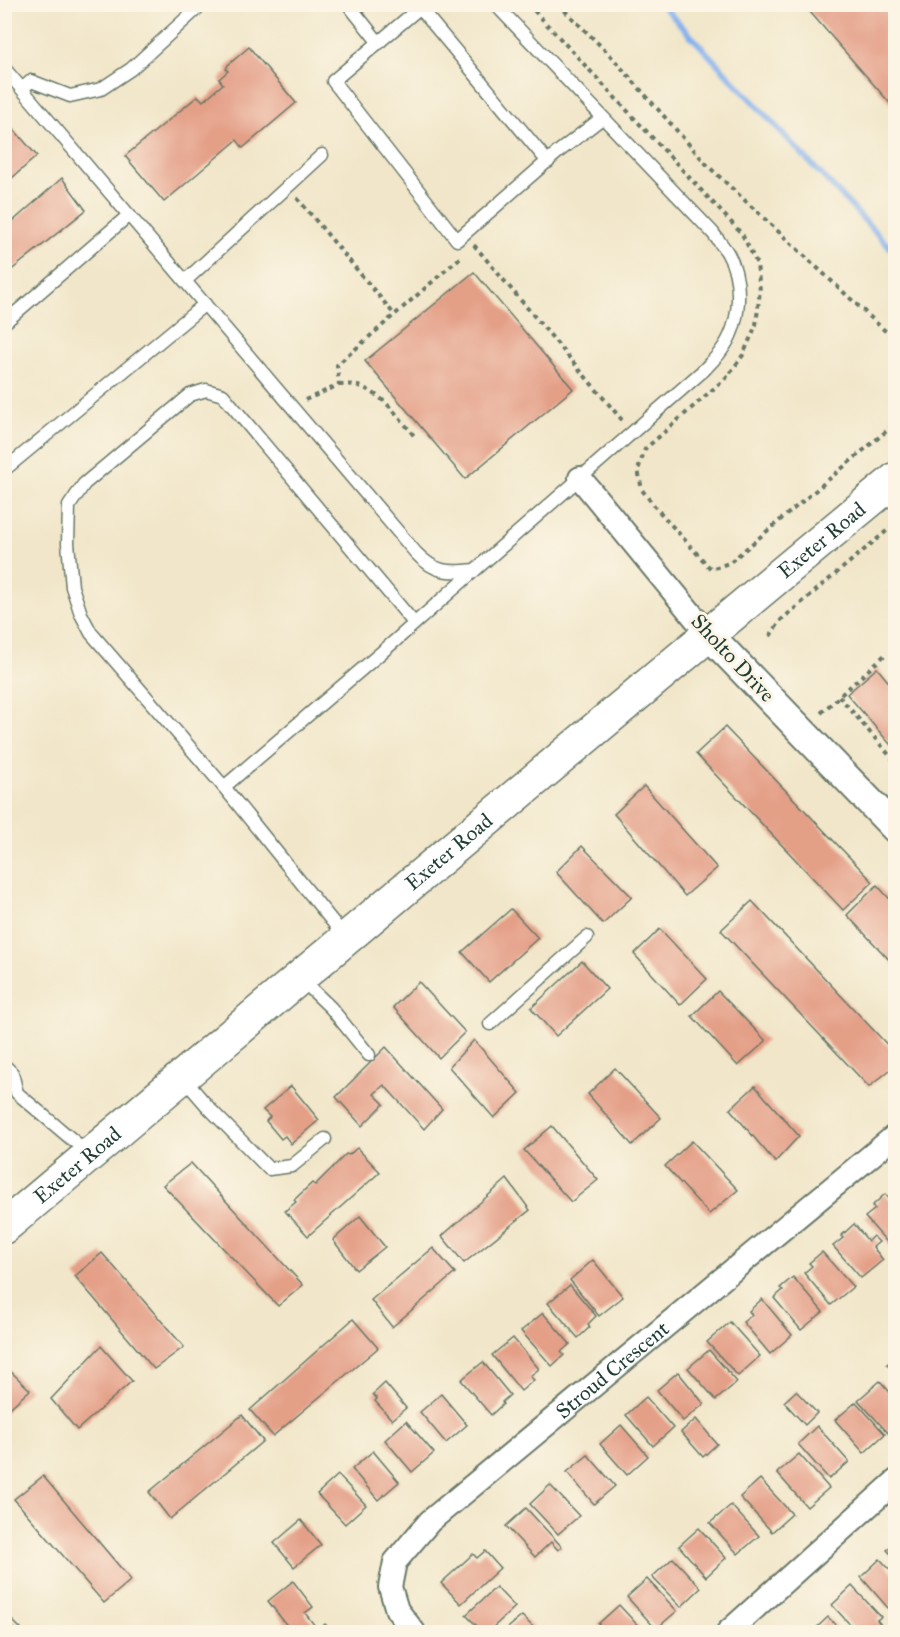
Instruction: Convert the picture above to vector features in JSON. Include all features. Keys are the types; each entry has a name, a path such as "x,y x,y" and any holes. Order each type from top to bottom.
{"main road":[{"name":"Exeter Road","path":"4,1227 708,634 896,479"}],"street":[{"name":"Sholto Drive","path":"580,478 708,634 896,829"},
{"name":"Stroud Crescent","path":"414,1632 397,1610 390,1587 395,1562 430,1521 896,1135"},
{"path":"728,1632 896,1481"}],"lane":[{"path":"22,89 31,81 70,96 100,89 131,69 202,4"},
{"path":"348,4 379,43"},
{"path":"224,787 705,369 722,350 733,328 738,303 736,277 728,253 713,233 495,4"},
{"path":"548,162 422,6 333,81 457,240 602,118"},
{"path":"4,68 425,562 448,572 475,570"},
{"path":"185,281 322,155"},
{"path":"4,323 129,215"},
{"path":"4,470 205,304"},
{"path":"346,938 224,787 91,633 81,614 72,587 68,543 69,506 84,484 190,395 206,390 223,395 414,623"},
{"path":"490,1024 587,937"},
{"path":"300,978 331,1008 369,1055"},
{"path":"4,1065 12,1073 11,1093 90,1155"},
{"path":"182,1077 269,1169 292,1166 325,1139"}],"path":[{"path":"528,4 742,234 757,264 760,290 756,326 743,355 728,376 645,449 638,470 642,490 656,508 711,569 715,568 729,563 896,423"},
{"path":"558,4 609,54 709,167 896,341"},
{"path":"288,187 394,314"},
{"path":"339,385 337,365 474,245 645,449"},
{"path":"292,408 330,388 339,385 354,385 371,392 388,406 415,437"},
{"path":"770,636 782,620 896,523"},
{"path":"821,713 887,653"},
{"path":"839,696 896,763"}],"building":[{"path":"803,4 896,4 896,110"},
{"path":"249,47 296,103 243,148 237,140 164,202 125,156 198,96 203,101 223,84 219,79 228,71 226,69 228,65"},
{"path":"4,118 37,156 4,185"},
{"path":"62,178 86,210 4,276 4,229"},
{"path":"474,272 573,389 465,479 365,361"},
{"path":"877,668 896,691 896,751 847,694"},
{"path":"725,727 873,882 843,910 696,754"},
{"path":"644,786 717,868 685,896 614,814"},
{"path":"582,846 632,897 603,924 556,872"},
{"path":"877,885 896,906 896,967 847,915"},
{"path":"752,901 896,1054 896,1065 869,1087 721,930"},
{"path":"511,909 538,938 489,982 462,952"},
{"path":"660,929 707,979 680,1005 634,954"},
{"path":"582,961 607,989 556,1036 531,1008"},
{"path":"419,982 465,1032 439,1058 393,1007"},
{"path":"718,991 766,1041 738,1066 692,1016"},
{"path":"474,1040 520,1093 494,1118 449,1067"},
{"path":"386,1047 442,1109 424,1129 384,1085 374,1094 384,1104 362,1126 336,1097"},
{"path":"615,1068 661,1118 632,1145 588,1094"},
{"path":"291,1086 319,1120 291,1144 285,1136 281,1139 266,1121 270,1117 263,1110"},
{"path":"755,1086 799,1136 775,1162 730,1109"},
{"path":"552,1126 598,1180 571,1202 524,1150"},
{"path":"692,1141 738,1190 709,1214 665,1166"},
{"path":"357,1148 380,1172 308,1236 285,1211 312,1183 315,1185 346,1154 349,1155"},
{"path":"191,1163 303,1285 278,1306 163,1185"},
{"path":"507,1179 530,1210 464,1263 442,1236"},
{"path":"885,1194 896,1206 896,1246 893,1249 865,1217 875,1209 872,1206"},
{"path":"360,1216 385,1247 356,1270 333,1240"},
{"path":"854,1224 868,1241 873,1236 879,1242 873,1247 883,1260 861,1278 833,1246"},
{"path":"433,1248 455,1273 392,1327 371,1300"},
{"path":"822,1252 853,1287 831,1305 804,1273 812,1266 809,1263"},
{"path":"102,1253 184,1347 154,1369 75,1276"},
{"path":"593,1260 623,1297 599,1316 570,1280"},
{"path":"793,1277 823,1312 801,1330 774,1298 783,1290 780,1288"},
{"path":"570,1285 596,1316 588,1324 590,1327 578,1338 548,1303"},
{"path":"762,1299 792,1335 770,1354 743,1322 752,1315 749,1311"},
{"path":"543,1313 570,1344 561,1352 564,1355 552,1366 521,1331"},
{"path":"353,1319 378,1348 273,1436 250,1410"},
{"path":"730,1322 760,1356 738,1376 707,1342"},
{"path":"513,1338 539,1369 530,1376 534,1380 521,1391 492,1355"},
{"path":"101,1346 132,1381 77,1430 51,1399"},
{"path":"709,1350 737,1382 716,1400 688,1368"},
{"path":"896,1357 896,1374 887,1364"},
{"path":"483,1362 510,1395 491,1415 461,1380"},
{"path":"4,1365 30,1390 4,1413"},
{"path":"678,1372 704,1404 683,1421 657,1390"},
{"path":"880,1381 896,1399 896,1428 889,1434 858,1400"},
{"path":"385,1383 406,1408 392,1420 375,1401 377,1399 373,1394"},
{"path":"796,1391 817,1413 805,1425 784,1402"},
{"path":"441,1394 467,1425 446,1443 420,1412"},
{"path":"646,1397 673,1428 653,1446 626,1415"},
{"path":"856,1402 885,1434 864,1453 835,1420"},
{"path":"242,1415 263,1441 170,1519 149,1492"},
{"path":"696,1419 717,1444 703,1457 681,1432"},
{"path":"406,1421 434,1453 412,1472 385,1440"},
{"path":"621,1425 648,1456 627,1475 600,1444"},
{"path":"817,1426 849,1462 829,1479 798,1444"},
{"path":"373,1451 399,1482 378,1500 352,1469"},
{"path":"799,1454 829,1488 807,1507 777,1473"},
{"path":"588,1455 615,1486 594,1504 567,1472"},
{"path":"338,1475 366,1505 345,1524 317,1494"},
{"path":"43,1476 131,1580 104,1603 14,1499"},
{"path":"760,1479 792,1514 772,1532 740,1497"},
{"path":"550,1485 579,1516 558,1534 530,1504"},
{"path":"731,1505 759,1536 738,1554 710,1523"},
{"path":"526,1508 562,1547 558,1550 551,1542 535,1557 506,1526"},
{"path":"301,1520 321,1545 294,1567 274,1543"},
{"path":"699,1528 726,1558 706,1577 679,1546"},
{"path":"896,1542 896,1559 887,1550"},
{"path":"485,1551 500,1568 461,1604 441,1583 473,1554 477,1558"},
{"path":"673,1558 701,1588 681,1607 652,1577"},
{"path":"880,1559 896,1576 896,1601 888,1608 861,1577"},
{"path":"647,1579 677,1611 656,1629 627,1597"},
{"path":"293,1581 313,1607 305,1613 315,1626 306,1632 292,1632 268,1601"},
{"path":"852,1586 881,1617 877,1620 882,1626 875,1632 857,1632 832,1605"},
{"path":"496,1587 515,1607 488,1632 483,1632 466,1615"},
{"path":"619,1605 644,1632 606,1632 598,1624"},
{"path":"4,1612 24,1632 4,1632"},
{"path":"522,1616 538,1632 503,1632"},
{"path":"828,1617 842,1632 812,1632"},
{"path":"325,1624 333,1632 316,1632"}],"waterway":[{"path":"661,4 896,254"}]}
